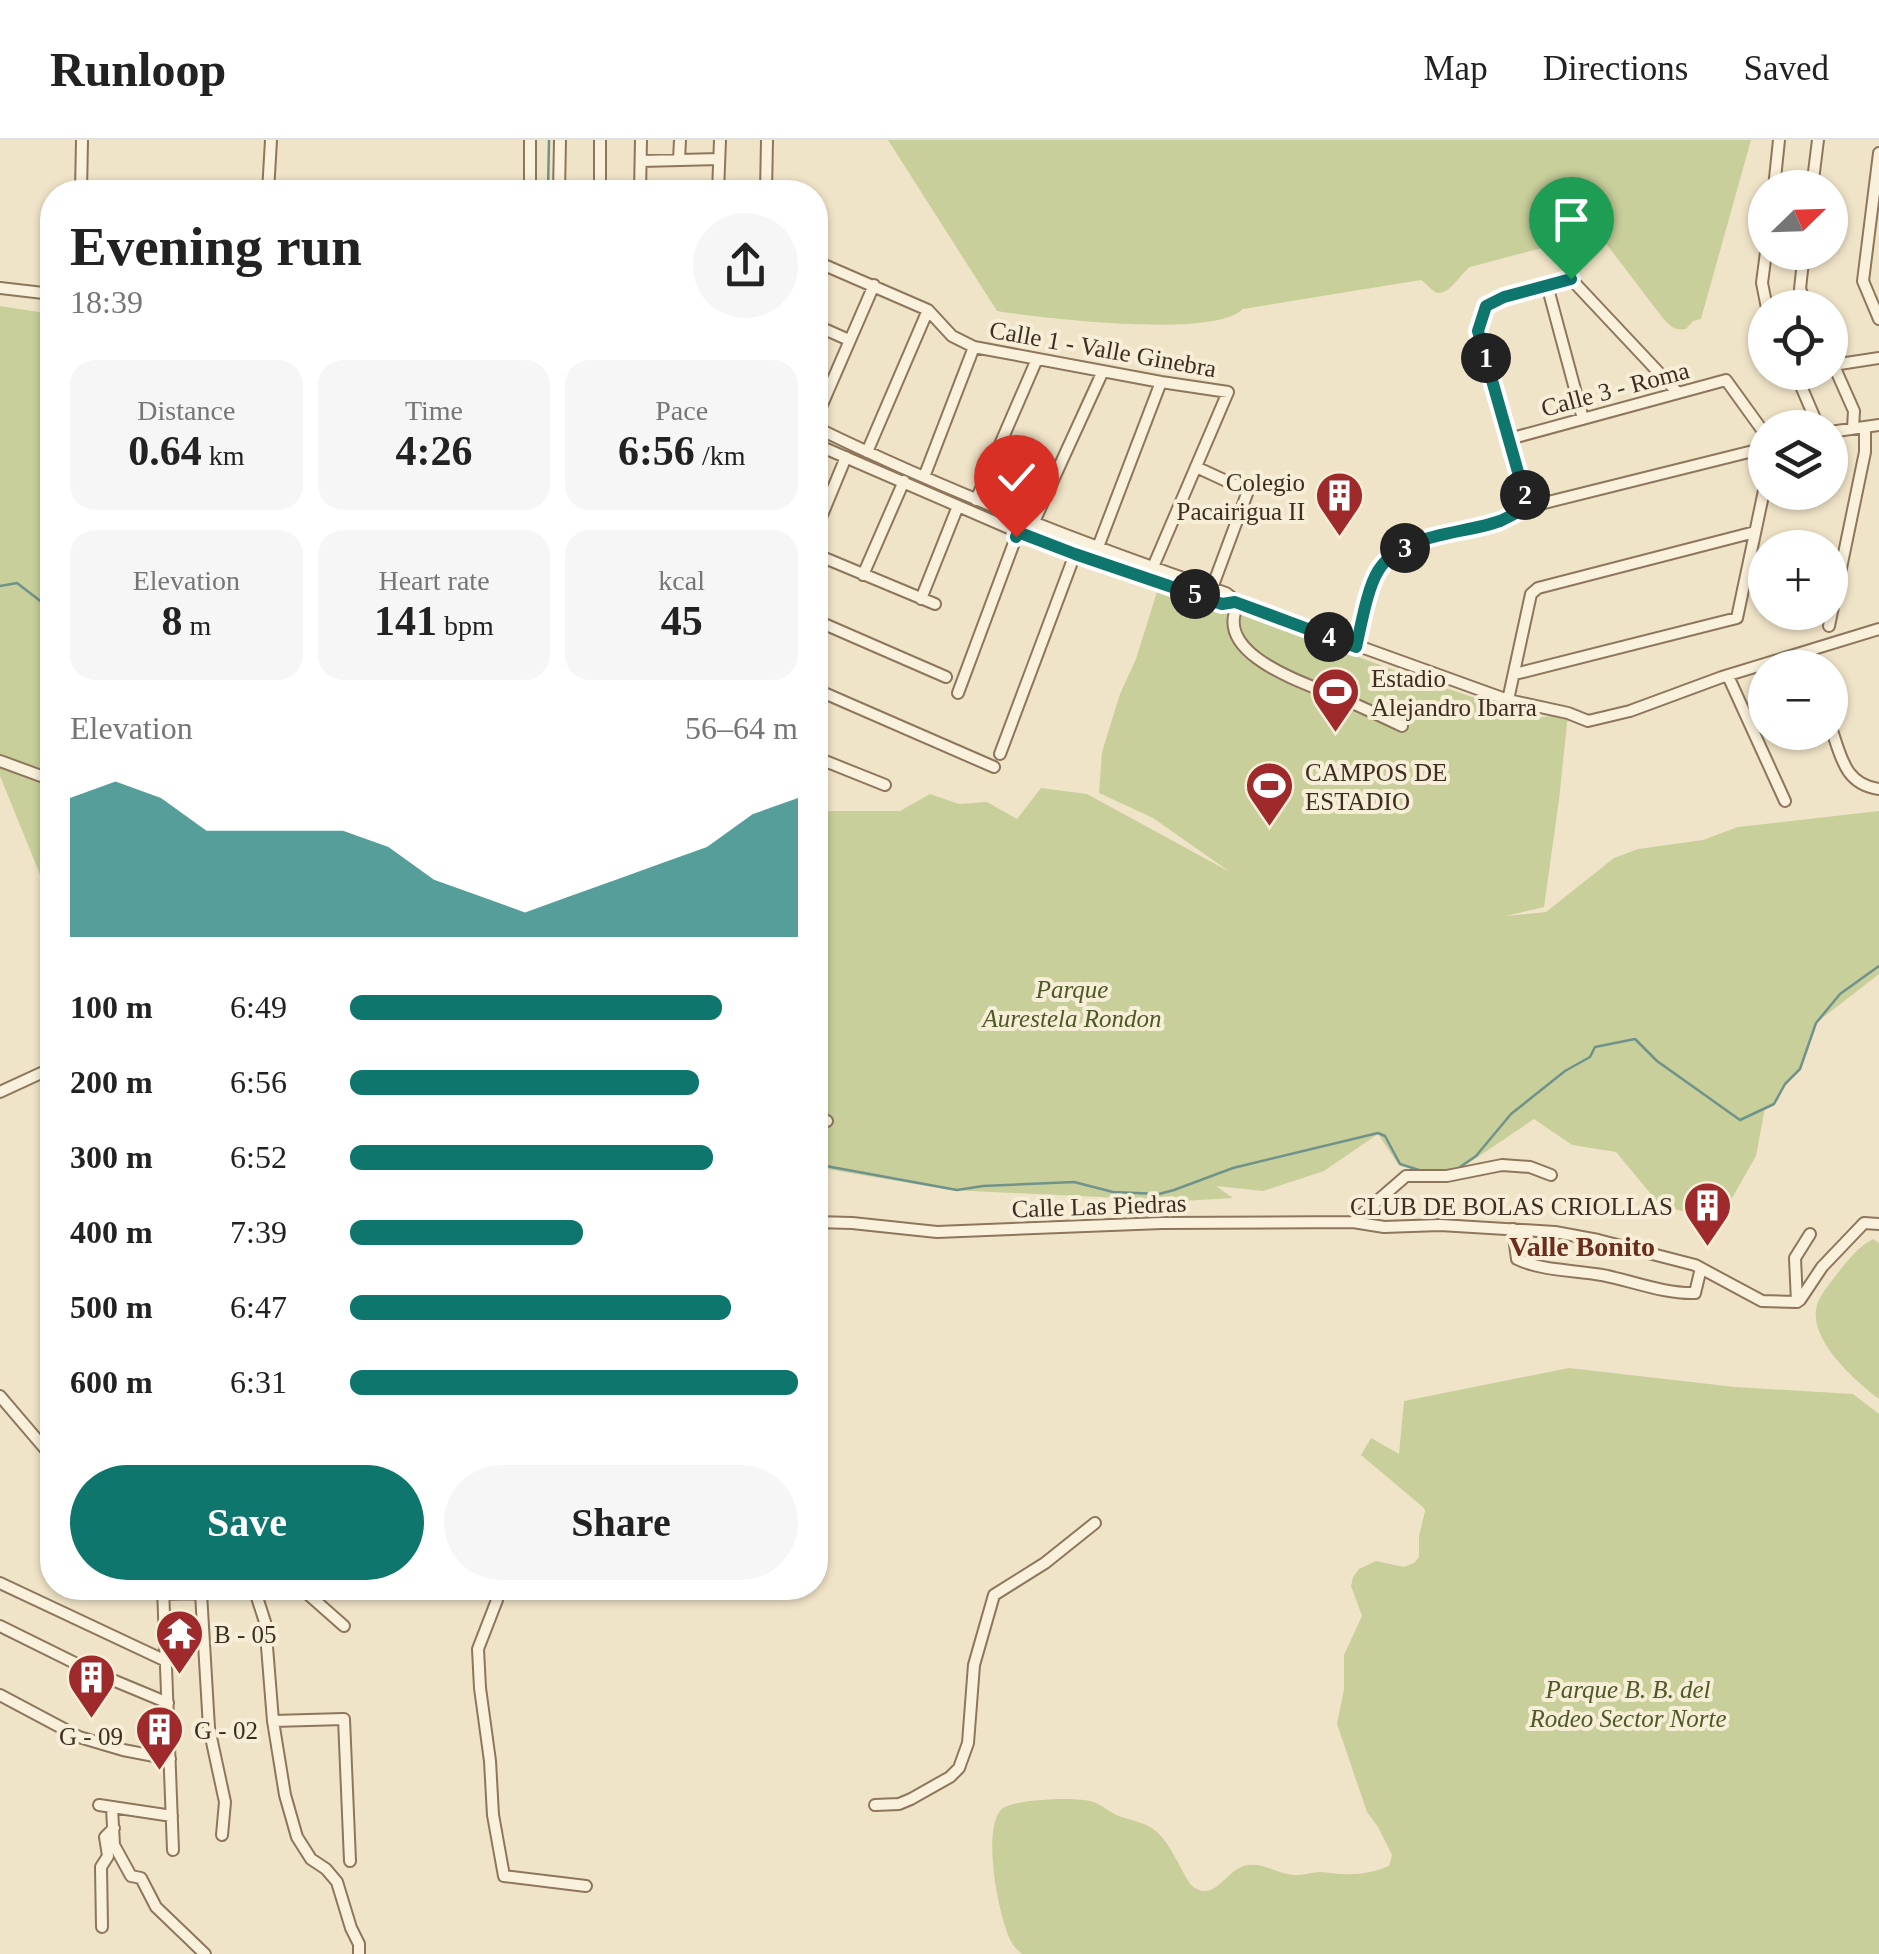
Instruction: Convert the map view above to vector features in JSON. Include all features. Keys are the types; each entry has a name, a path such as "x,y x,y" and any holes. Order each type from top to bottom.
{"street":[{"path":"81,180 82,140"},
{"path":"269,180 271,140"},
{"path":"530,140 530,180"},
{"path":"560,140 560,180"},
{"path":"600,140 600,180"},
{"path":"640,180 641,140"},
{"path":"680,140 680,160"},
{"path":"719,180 720,140"},
{"path":"766,140 766,180"},
{"path":"1776,170 1779,140"},
{"path":"1814,170 1818,140"},
{"path":"1879,153 1863,281 1879,319"},
{"path":"640,161 720,159"},
{"name":"Calle 1 - Valle Ginebra","path":"828,266 928,310 952,336 974,347 1228,392 1196,467"},
{"path":"1528,507 1478,331 1486,306 1504,297 1571,279 1678,393"},
{"path":"828,390 874,285"},
{"path":"1547,285 1582,419"},
{"path":"0,288 40,293"},
{"path":"867,452 928,310"},
{"path":"828,331 849,340"},
{"path":"924,476 974,347"},
{"path":"1848,360 1879,358"},
{"path":"976,500 1037,359"},
{"path":"1034,524 1103,371"},
{"name":"Calle 3 - Roma","path":"1509,438 1726,380 1748,410"},
{"path":"1098,547 1161,382"},
{"path":"1845,390 1864,452 1848,532"},
{"path":"1848,429 1879,425"},
{"path":"828,432 976,500 1226,592 1237,602 1508,700 1588,720 1630,711 1879,629"},
{"path":"828,449 1075,554 1222,604 1237,602"},
{"path":"1356,647 1378,570 1396,553 1428,538 1498,521 1528,507 1748,452"},
{"path":"828,501 846,457"},
{"path":"1153,566 1196,467 1248,491 1212,588"},
{"path":"864,575 904,482"},
{"path":"921,599 958,506"},
{"path":"958,692 1018,532"},
{"path":"1508,700 1531,594 1538,588 1748,534"},
{"path":"1000,754 1075,554"},
{"path":"828,560 935,604"},
{"path":"1515,674 1737,618 1748,565"},
{"path":"1237,602 1233,614 1236,632 1256,660 1288,678 1402,726"},
{"path":"828,626 946,677"},
{"path":"1728,676 1785,801"},
{"path":"828,695 994,767"},
{"path":"1839,750 1848,774 1879,789"},
{"path":"0,761 40,776"},
{"path":"828,762 885,786"},
{"path":"0,1092 40,1074"},
{"path":"1353,1222 1406,1176 1447,1176 1502,1165 1530,1166 1551,1175"},
{"name":"Calle Las Piedras","path":"828,1222 938,1232 1162,1223 1353,1222 1384,1227 1440,1225 1555,1232 1701,1268 1762,1301 1796,1302"},
{"path":"1796,1302 1864,1222 1879,1224"},
{"path":"1513,1229 1517,1259 1531,1266 1598,1274 1676,1294 1695,1293 1701,1268"},
{"path":"1796,1302 1795,1258 1810,1234"},
{"path":"0,1396 40,1443"},
{"path":"874,1805 911,1800 960,1768 968,1743 974,1665 994,1595 1046,1564 1095,1523"},
{"path":"0,1583 166,1661"},
{"path":"164,1600 173,1850"},
{"path":"201,1600 210,1728 225,1802 222,1835"},
{"path":"258,1600 265,1622 273,1721 296,1837 311,1859 337,1882 350,1928 360,1944 358,1954"},
{"path":"314,1600 344,1626"},
{"path":"497,1600 478,1650 493,1816 504,1876 586,1886"},
{"path":"0,1626 168,1703"},
{"path":"0,1695 80,1736 170,1759"},
{"path":"273,1721 344,1719 350,1860"},
{"path":"172,1816 105,1807 114,1828 114,1845 131,1876 141,1878 156,1907 205,1954"},
{"path":"102,1927 102,1867 108,1856 105,1837 114,1828"}],"green space":[{"path":"888,140 1751,140 1701,319 1682,329 1662,317 1598,233 1470,267 1440,293 1421,280 1243,309 1226,318 1199,323 1164,325 997,311"},
{"path":"0,306 40,312 40,874 0,776"},
{"name":"Parque Aurestela Rondon","path":"1160,582 1401,673 1535,718 1568,714 1544,907 1506,916 1546,912 1614,858 1638,849 1703,840 1738,827 1879,811 1879,974 1816,1023 1800,1069 1785,1084 1774,1104 1765,1108 1756,1156 1719,1221 1660,1205 1616,1152 1572,1145 1534,1119 1457,1171 1426,1174 1398,1164 1378,1134 1324,1171 1263,1191 1216,1186 1233,1198 1183,1201 950,1190 828,1169 828,811 900,811 930,794 959,804 987,802 1017,819 1041,788 1087,794 1230,872 1153,818 1099,793 1102,752 1120,694 1136,659"},
{"path":"1873,1239 1879,1243 1879,1399 1835,1358 1819,1332 1816,1318 1817,1305 1827,1287 1851,1257"},
{"name":"Parque B. B. del Rodeo Sector Norte","path":"1569,1368 1735,1387 1853,1394 1879,1414 1879,1954 1022,1954 1012,1943 1002,1915 992,1852 996,1818 1003,1808 1021,1802 1086,1800 1145,1824 1162,1837 1190,1884 1199,1890 1213,1889 1233,1872 1249,1865 1296,1875 1360,1873 1389,1866 1392,1855 1367,1812 1337,1724 1344,1689 1344,1655 1362,1616 1351,1586 1353,1577 1359,1569 1376,1561 1404,1567 1414,1563 1419,1557 1425,1511 1361,1455 1371,1438 1399,1454 1404,1401"}],"waterway":[{"path":"548,180 549,140"},
{"path":"0,586 17,583 40,601"},
{"path":"1439,1171 1457,1169 1476,1156 1511,1114 1565,1071 1590,1057 1595,1047 1635,1039 1657,1061 1740,1120 1774,1104 1785,1084 1800,1069 1816,1023 1840,994 1879,966"},
{"path":"828,1166 957,1190 1074,1182 1113,1192 1159,1194 1233,1168 1378,1133 1385,1136 1400,1164 1422,1171"}],"place":[{"name":"Colegio Pacairigua II","path":"1340,538"},
{"name":"Estadio Alejandro Ibarra","path":"1336,734"},
{"name":"CAMPOS DE ESTADIO","path":"1270,828"},
{"name":"CLUB DE BOLAS CRIOLLAS","path":"1708,1248"},
{"name":"B - 05","path":"179,1676"},
{"name":"G - 09","path":"91,1720"},
{"name":"G - 02","path":"159,1772"}],"district":[{"name":"Valle Bonito","path":"1582,1246"}],"route":[{"path":"1016,537 1018,532 1222,604 1235,602 1356,647 1378,570 1396,553 1428,538 1498,521 1528,507 1478,331 1486,306 1504,297 1571,279"}]}
